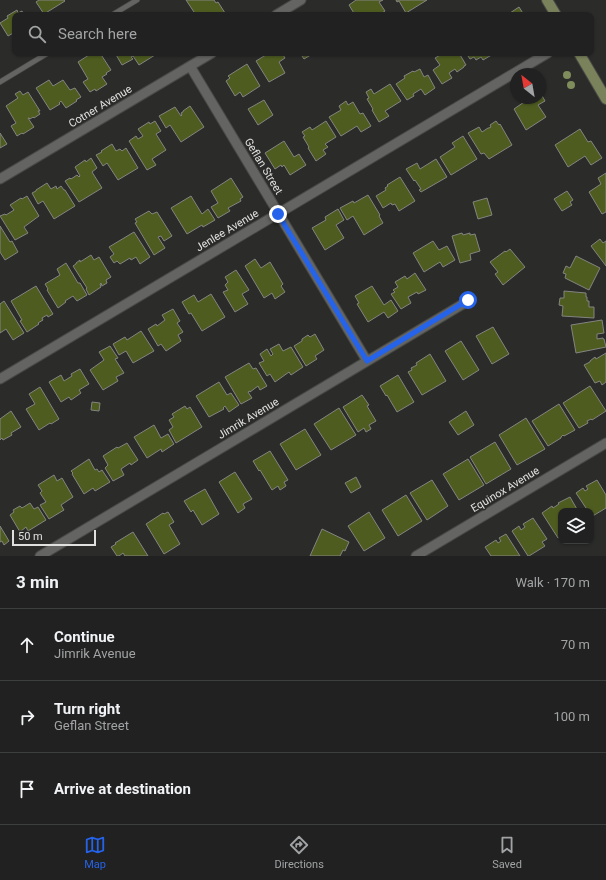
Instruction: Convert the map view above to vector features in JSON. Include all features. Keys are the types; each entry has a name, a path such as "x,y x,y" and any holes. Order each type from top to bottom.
{"street":[{"path":"281,12 301,0"},
{"path":"547,0 554,12"},
{"name":"Cotner Avenue","path":"0,179 207,56"},
{"name":"Jenlee Avenue","path":"0,379 543,56"},
{"path":"581,56 606,99"},
{"name":"Geflan Street","path":"190,66 367,361"},
{"name":"Jimrik Avenue","path":"40,556 468,300"},
{"name":"Equinox Avenue","path":"416,556 606,443"}],"lane":[{"path":"117,12 137,0"},
{"path":"0,82 43,56"}],"building":[{"path":"39,0 65,1 47,12 43,12 36,2"},
{"path":"186,0 214,0 216,3 218,2 224,12 194,12"},
{"path":"356,0 383,0 379,2 385,11 353,12 349,5"},
{"path":"396,0 427,0 408,12 405,12 399,1 397,2"},
{"path":"519,7 522,12 512,12"},
{"path":"12,13 12,34 8,36 0,23 8,18 7,16"},
{"path":"87,56 102,56 111,70 102,77 107,84 96,91 95,89 90,92 83,82 88,79 78,62"},
{"path":"117,56 133,56 131,57 133,59 122,65"},
{"path":"133,56 153,56 139,65"},
{"path":"264,56 284,56 285,58 279,62 285,73 269,82 256,61"},
{"path":"302,56 309,56 304,59"},
{"path":"439,56 461,56 466,65 457,72 455,69 449,73 452,78 442,84 433,70 440,65 435,58"},
{"path":"468,56 490,56 483,60 481,57 476,60 474,57 470,59"},
{"path":"247,64 260,86 243,97 240,92 235,96 226,81 230,78 228,76"},
{"path":"420,69 424,77 428,75 435,88 425,95 421,89 407,100 396,84 405,78 404,76"},
{"path":"49,80 53,86 63,80 70,90 75,88 81,97 66,108 61,101 59,103 60,104 50,110 36,88"},
{"path":"390,84 401,101 385,111 389,116 379,122 367,99 369,98 366,92 371,89 374,94"},
{"path":"20,91 23,95 28,92 40,111 38,111 40,114 34,118 28,118 34,127 17,136 11,126 16,123 6,106 18,98 15,94"},
{"path":"264,100 273,115 258,125 248,109"},
{"path":"346,101 348,105 353,102 360,114 363,113 371,126 361,132 357,126 341,136 329,117 341,110 339,106"},
{"path":"521,104 540,104 538,105 546,117 526,130 514,109"},
{"path":"190,106 204,127 181,142 170,125 166,128 159,116 175,107 181,116 181,113"},
{"path":"155,121 161,131 156,134 166,150 152,159 156,165 147,170 129,141 136,136 138,139 143,136 138,129 149,122 150,124"},
{"path":"326,121 336,137 325,144 328,147 323,150 326,154 316,161 308,148 309,147 303,137 305,136 302,132 310,127 312,130"},
{"path":"496,121 499,125 500,124 512,145 489,159 484,153 481,154 468,133 479,127 482,132 491,127 490,125"},
{"path":"580,129 588,142 591,141 602,158 591,165 585,156 568,167 555,145"},
{"path":"0,133 7,144 0,148"},
{"path":"463,136 477,159 451,175 440,157 455,147 452,143"},
{"path":"284,141 294,157 299,154 306,165 290,175 284,165 282,167 281,165 275,169 265,153"},
{"path":"112,144 116,151 120,149 122,151 126,148 138,168 118,180 107,163 103,166 96,155"},
{"path":"91,158 97,168 92,172 102,188 79,202 65,181 77,175 79,177 80,176 75,167"},
{"path":"436,159 447,177 421,192 419,190 421,189 406,169 417,163 420,169"},
{"path":"606,173 606,212 602,214 589,192 601,184 598,178"},
{"path":"400,177 415,201 399,211 395,204 392,205 391,203 383,208 376,196 386,190 385,188 388,186 387,185"},
{"path":"231,178 243,197 240,199 241,201 228,208 230,211 218,218 211,207 218,203 211,191"},
{"path":"47,183 51,189 56,186 57,189 61,186 75,206 54,219 43,201 38,204 32,193"},
{"path":"567,191 573,200 570,202 572,205 562,211 554,199"},
{"path":"368,195 383,223 364,235 353,216 347,220 340,208 353,201 354,203"},
{"path":"27,196 39,216 24,227 28,233 15,240 0,216 6,215 14,210 10,205"},
{"path":"191,196 202,214 208,209 215,220 203,227 202,225 187,234 171,208"},
{"path":"487,198 492,215 478,219 473,202"},
{"path":"338,209 344,220 336,225 344,238 325,250 312,228 326,220 325,217"},
{"path":"149,211 152,214 157,212 172,236 164,241 161,236 158,237 165,248 154,255 135,223 137,222 135,219"},
{"path":"0,226 10,242 12,241 18,252 5,260 0,252"},
{"path":"134,232 150,257 140,264 136,257 131,260 130,258 120,264 117,261 114,263 110,257 114,254 109,247"},
{"path":"462,233 463,235 470,233 470,235 475,234 480,251 470,254 471,260 460,263 452,236"},
{"path":"600,239 603,243 606,241 606,266 591,246"},
{"path":"433,241 439,250 447,246 455,260 443,267 440,262 424,272 413,253"},
{"path":"510,249 525,267 503,285 495,274 498,272 490,262"},
{"path":"91,255 94,260 99,257 111,277 106,280 107,283 102,286 101,283 101,287 89,295 86,289 87,288 73,266 80,260 80,262"},
{"path":"576,256 600,268 589,290 565,278 566,274 563,273 566,266 570,268"},
{"path":"255,259 261,268 270,262 283,284 281,286 285,292 275,299 272,293 264,298 245,266"},
{"path":"66,263 87,295 77,301 73,296 58,308 45,284 60,275 57,269"},
{"path":"236,270 249,290 242,294 248,304 235,312 223,292 228,290 225,285 228,282 225,277"},
{"path":"415,273 426,290 418,294 417,292 408,297 411,303 401,309 391,294 395,292 393,290 398,287 395,282 405,276 407,279"},
{"path":"36,286 53,314 42,318 43,320 38,323 39,324 27,332 11,301"},
{"path":"372,286 384,305 391,300 398,311 388,318 384,312 368,322 357,304 359,303 355,296"},
{"path":"564,291 586,293 587,301 589,301 589,307 594,307 594,318 562,316 563,306 559,305 560,298 564,298"},
{"path":"211,294 225,317 202,331 182,302 194,295 198,302"},
{"path":"4,301 24,333 13,340 6,329 0,333 0,304"},
{"path":"173,309 180,321 177,323 183,332 178,335 181,341 166,351 161,344 158,346 148,329 156,324 157,326 165,320 162,315"},
{"path":"602,320 604,333 597,334 597,339 603,338 606,347 576,353 571,325"},
{"path":"493,327 509,354 492,364 476,336"},
{"path":"141,331 154,351 133,363 126,351 119,355 113,344 125,337 127,340"},
{"path":"315,334 324,350 315,356 317,359 306,366 294,346 308,335 310,337"},
{"path":"461,341 479,370 463,380 445,351"},
{"path":"279,344 283,351 291,347 303,367 291,375 289,372 275,382 270,374 267,376 259,363 264,361 260,354 267,349 271,356 273,354 270,349"},
{"path":"110,346 118,358 115,359 124,373 116,377 118,381 103,390 90,370 104,360 99,352"},
{"path":"606,353 606,382 602,385 600,381 595,383 584,365 595,357 596,359"},
{"path":"430,354 446,381 422,395 408,372 412,370 411,368 417,365 416,363"},
{"path":"249,363 253,369 256,368 267,386 260,390 258,386 248,392 252,398 241,404 225,377"},
{"path":"80,369 89,384 79,390 81,393 71,400 69,397 61,402 49,382 61,375 64,381 72,376 71,374"},
{"path":"398,375 414,402 397,412 380,386"},
{"path":"219,382 227,395 231,393 239,405 229,412 225,406 223,408 224,409 209,417 196,396"},
{"path":"590,386 606,411 592,420 587,421 588,423 579,428 563,403"},
{"path":"40,387 59,419 39,430 26,409 35,404 29,394"},
{"path":"362,395 369,405 367,406 376,421 369,425 371,429 366,432 364,428 358,432 343,407"},
{"path":"92,402 100,403 99,411 91,410"},
{"path":"559,404 575,430 564,436 563,435 561,438 548,446 532,421"},
{"path":"185,406 187,409 190,407 202,427 176,443 169,430 173,427 169,420 174,417 172,414"},
{"path":"339,408 356,435 331,450 314,424"},
{"path":"11,411 21,427 11,433 12,435 0,440 0,419"},
{"path":"466,411 474,425 458,435 449,422"},
{"path":"526,418 545,449 517,465 499,435"},
{"path":"154,425 161,438 168,434 174,444 162,452 161,449 147,458 134,437"},
{"path":"305,429 321,455 296,470 280,444"},
{"path":"495,442 511,469 486,484 470,457"},
{"path":"127,443 138,460 121,469 124,475 113,481 105,468 108,465 103,456 117,447 118,448"},
{"path":"270,451 288,480 284,482 286,486 280,490 278,486 272,490 253,461"},
{"path":"89,459 95,470 97,469 99,472 102,470 110,482 95,491 93,488 84,494 71,471"},
{"path":"468,459 484,485 459,500 443,474"},
{"path":"235,472 252,499 243,504 245,508 238,513 219,482"},
{"path":"54,475 57,481 62,478 73,497 61,505 64,510 49,519 40,505 46,502 40,493 42,491 38,485"},
{"path":"356,477 361,487 351,493 345,483"},
{"path":"432,480 448,506 427,520 410,493"},
{"path":"597,480 606,495 606,508 594,515 594,508 586,508 576,493 583,488 585,491 588,489 586,486"},
{"path":"205,489 219,514 202,525 193,510 191,512 184,501"},
{"path":"406,495 422,521 398,536 382,510"},
{"path":"570,497 576,508 558,508 558,538 542,513 552,506 553,508 559,504 558,503"},
{"path":"30,503 34,509 38,507 46,520 28,531 26,527 20,532 10,515 14,512 13,510 20,506 22,508"},
{"path":"168,512 174,522 169,525 180,544 164,554 146,524 163,513"},
{"path":"369,512 385,538 364,551 348,526"},
{"path":"533,518 547,539 542,542 545,546 528,556 512,531 519,526 521,530 525,527 523,524"},
{"path":"0,526 9,541 4,545 2,541 0,542"},
{"path":"322,529 349,542 345,551 343,550 340,556 310,556"},
{"path":"133,532 148,556 125,556 123,553 117,556 111,547"},
{"path":"506,534 520,556 491,556 485,547 496,540 498,543 501,541 499,538"}],"route":[{"path":"278,214 367,361 468,300"}]}
